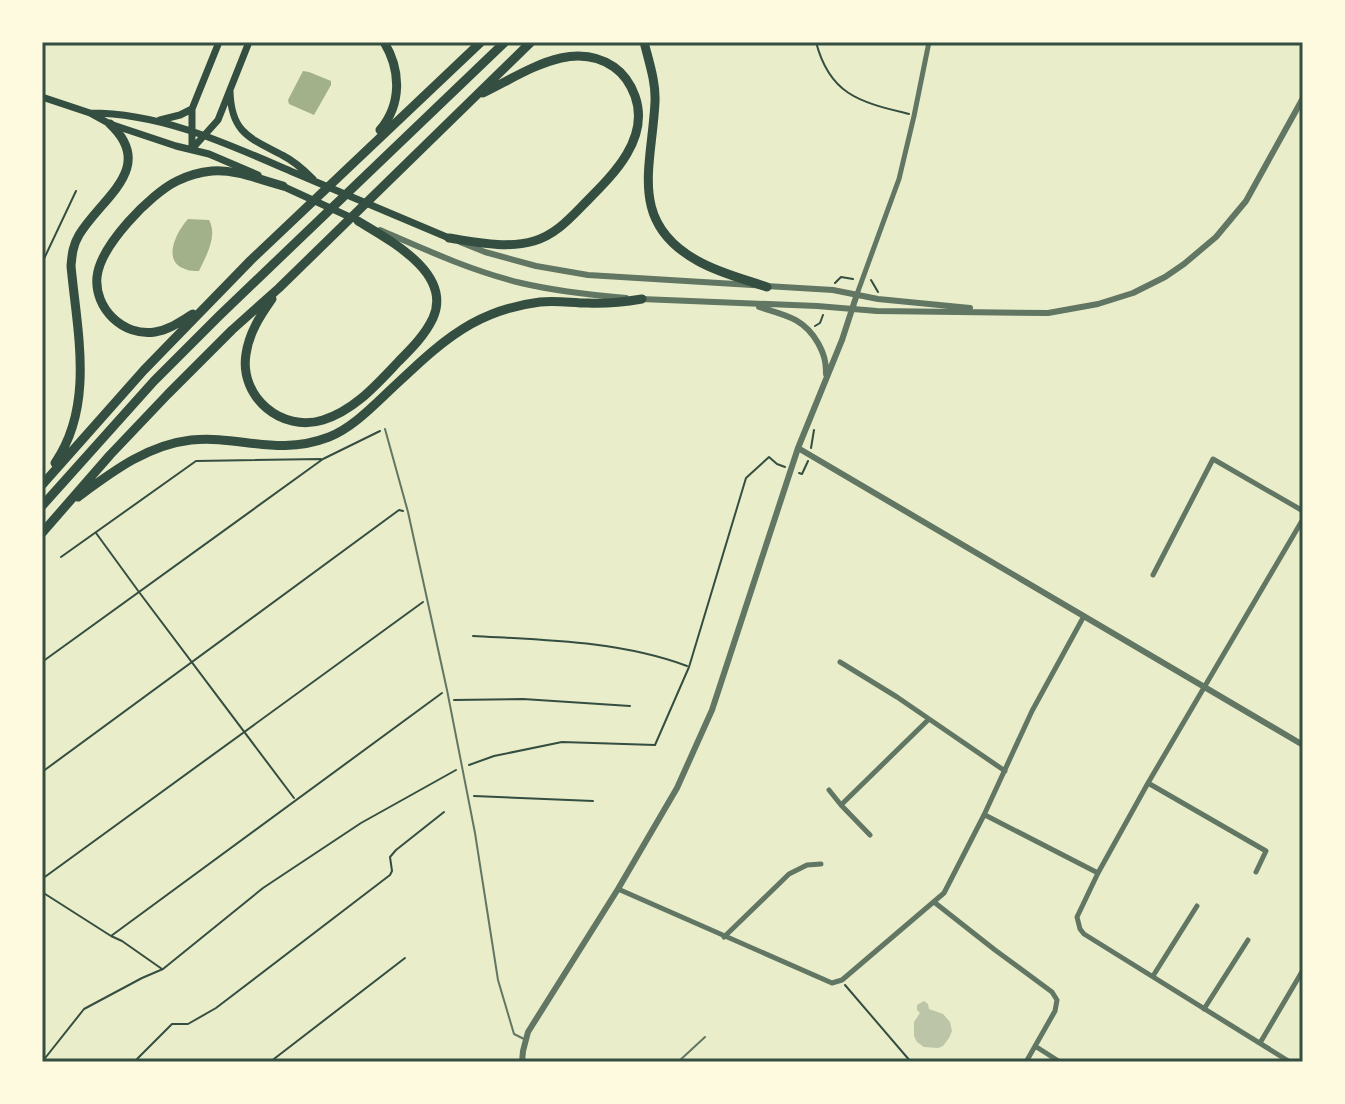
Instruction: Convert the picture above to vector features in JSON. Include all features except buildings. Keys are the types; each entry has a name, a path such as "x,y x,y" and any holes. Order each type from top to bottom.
{"highway":[{"path":"355,160 385,124 394,104 397,75 384,42"},
{"path":"42,483 144,370 284,227 481,42"},
{"path":"42,506 154,381 505,42"},
{"path":"42,533 168,394 531,42"},
{"path":"644,42 655,103 648,161 648,193 658,223 673,243 696,261 767,287"},
{"path":"449,238 520,244 547,236 566,222 608,179 626,157 638,129 637,102 627,81 611,65 588,57 560,58 473,98"},
{"path":"42,483 67,443 79,401 81,370 71,266 74,246 80,233 124,178 128,165 126,143 110,124"},
{"path":"209,303 163,330 147,333 134,331 115,320 101,301 97,282 102,258 115,237 140,211 168,186 184,178 223,171 283,186"},
{"path":"279,288 251,335 245,359 247,379 258,400 278,416 298,422 332,417 357,402 414,345 430,323 436,307 431,280 420,265 358,221"},
{"path":"63,508 119,467 165,445 207,440 280,447 330,436 357,420 451,336 503,310 538,302 616,303 642,299"}],"main road":[{"path":"192,149 192,109 219,42"},
{"path":"192,149 218,120 249,42"},
{"path":"230,91 230,105 244,134 286,157 318,183"},
{"path":"42,97 90,113 110,124 235,164 358,221"},
{"path":"156,120 168,119 192,109"},
{"path":"90,113 156,120 191,131 449,238"}],"street":[{"path":"522,1062 528,1032 677,788 712,710 790,469 853,309 899,179 929,42"},
{"path":"358,221 471,268 521,283 589,295 877,311 1048,313 1098,304 1133,293 1184,264 1216,237 1246,201 1303,98"},
{"path":"449,238 536,266 588,275 833,290 878,299 990,312"},
{"path":"750,305 791,317 810,329 826,358 826,377"},
{"path":"798,448 1303,745"},
{"path":"1153,575 1213,459 1303,511"},
{"path":"1290,1062 1080,929 1077,917 1148,783 1303,519"},
{"path":"618,889 832,983 842,980 944,893 1032,711 1084,616"},
{"path":"840,662 1005,771"},
{"path":"841,805 928,720"},
{"path":"1148,783 1266,851 1256,872"},
{"path":"829,790 870,835"},
{"path":"984,815 1098,873"},
{"path":"724,937 789,874 807,865 821,864"},
{"path":"934,902 1052,992 1057,1000 1055,1011 1026,1062"},
{"path":"1152,977 1197,906"},
{"path":"1204,1009 1248,940"},
{"path":"1260,1043 1303,970"},
{"path":"1035,1046 1060,1062"}],"lane":[{"path":"385,429 408,512 463,766 498,980 514,1034 526,1040"},
{"path":"678,1062 705,1037"}],"path":[{"path":"816,42 831,77 854,98 914,116"},
{"path":"42,263 76,191"},
{"path":"841,277 862,279"},
{"path":"42,662 323,459 385,429"},
{"path":"42,1062 84,1009 163,969 263,888 361,823 463,766 494,756 562,742 655,745 689,667 746,478 769,457 790,469"},
{"path":"61,557 196,461 323,459"},
{"path":"42,772 399,510 408,512"},
{"path":"96,533 296,799"},
{"path":"42,879 427,599"},
{"path":"473,636 584,644 642,653 689,667"},
{"path":"111,936 447,690"},
{"path":"448,700 523,699 630,706"},
{"path":"468,795 593,801"},
{"path":"134,1062 172,1024 188,1024 216,1008 390,875 390,857 396,850 444,812"},
{"path":"42,892 163,969"},
{"path":"270,1062 405,958"},
{"path":"842,980 911,1062"}],"shaded area":[{"path":"303,71 331,81 314,115 289,104 288,100"},
{"path":"188,219 209,220 211,226 210,246 199,271 185,269 174,260 173,246"}]}
